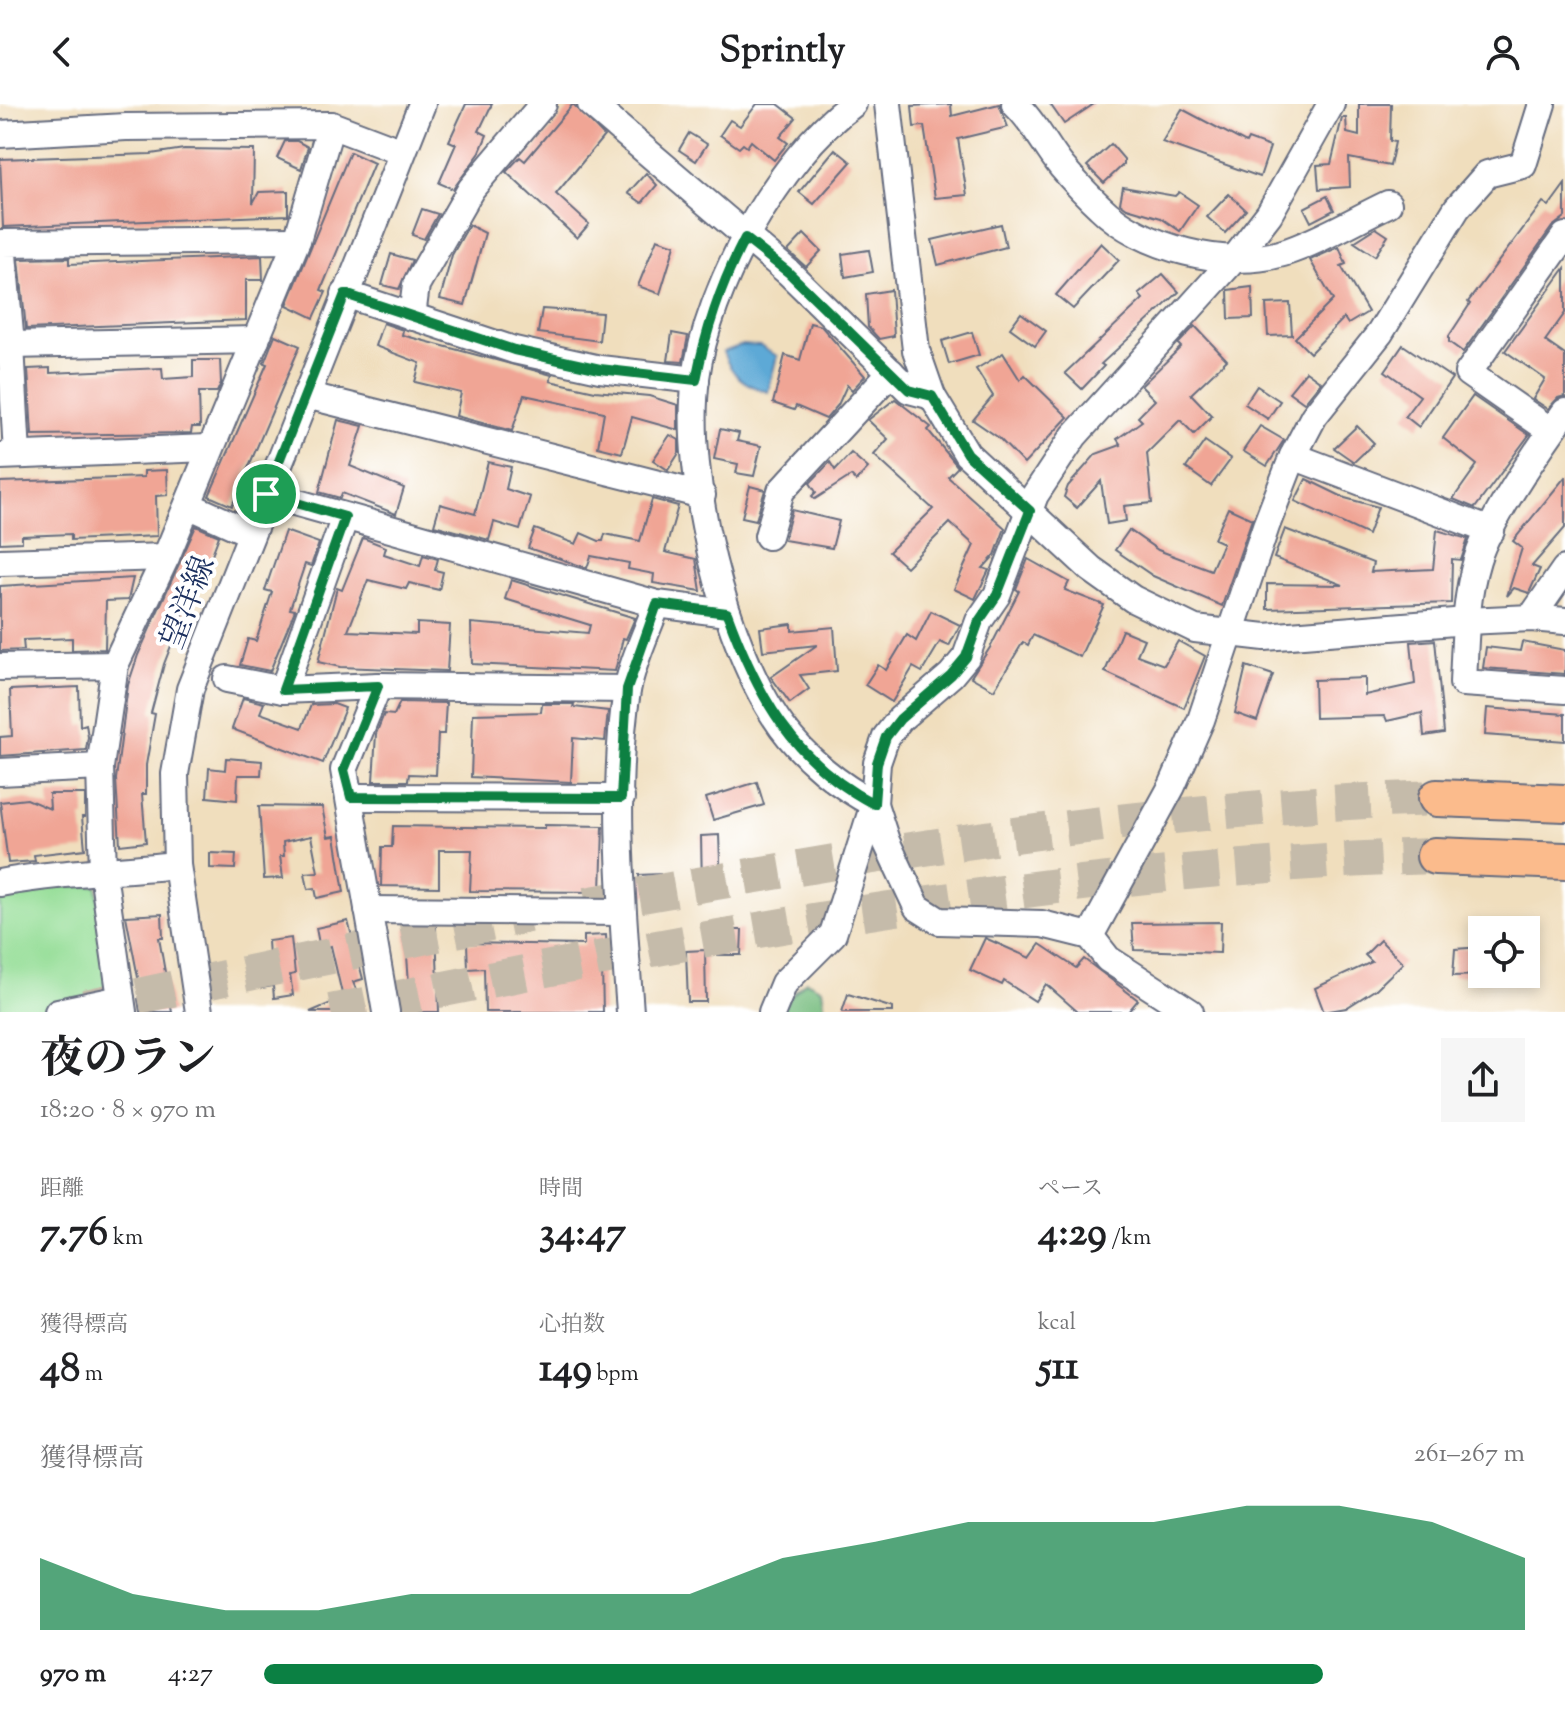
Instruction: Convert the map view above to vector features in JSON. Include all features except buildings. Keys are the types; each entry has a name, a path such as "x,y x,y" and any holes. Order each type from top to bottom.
{"highway":[{"path":"1437,798 1565,803"},
{"path":"1435,856 1565,861"}],"street":[{"name":"望洋線","path":"199,1012 177,865 175,774 181,728 199,662 422,104"},
{"path":"412,317 416,285 471,189 543,104"},
{"path":"591,104 788,272 909,390 932,396"},
{"path":"853,104 802,155 745,238 723,281 706,329 696,380 702,495 727,613 749,674 783,729 845,789 874,804 886,841 917,907 939,921 1042,924 1090,936 1108,959 1190,1012"},
{"path":"888,104 916,350 932,396 967,454 1091,569 1133,599 1195,629 1265,637 1467,621 1531,618 1565,621"},
{"path":"1015,104 1030,119 1062,166 1103,210 1131,231 1184,250 1235,258 1282,253 1388,204"},
{"path":"772,1012 784,983 833,934 874,804 877,763 886,737 900,719 951,675 966,657 979,621 997,595 1035,495 1074,436 1235,258 1269,214 1331,104"},
{"path":"1090,936 1172,786 1201,720 1266,526 1293,456 1314,416 1380,333 1457,208 1487,174 1523,165 1542,104"},
{"path":"0,134 126,127 331,125 402,152"},
{"path":"58,1012 122,1006 103,873 100,767 115,665 166,557 297,240 331,125"},
{"path":"1565,236 1468,373 1558,422 1491,531 1477,560 1467,621 1463,683 1565,690"},
{"path":"209,448 8,455 11,345 1,243 297,240"},
{"path":"345,294 542,357 600,369 696,380"},
{"path":"11,345 256,340"},
{"path":"768,536 781,491 891,372"},
{"path":"306,395 702,495"},
{"path":"1293,456 1491,531"},
{"path":"266,494 657,604 727,613"},
{"path":"188,505 250,533"},
{"path":"283,690 345,517"},
{"path":"0,562 166,557"},
{"path":"1531,618 1565,569"},
{"path":"630,1012 622,912 621,798 627,689 657,604"},
{"path":"0,667 115,665"},
{"path":"227,679 283,690 378,686 627,689"},
{"path":"378,686 344,770 386,1012"},
{"path":"0,772 100,767"},
{"path":"351,797 621,798"},
{"path":"0,883 48,874 103,873 177,865"},
{"path":"368,910 622,912"}],"green space":[{"path":"49,886 97,886 108,997 32,1012 0,1012 0,896"},
{"path":"806,981 822,989 825,1012 781,1012 788,999"}],"water":[{"path":"742,345 760,346 777,356 768,392 745,382 730,367 723,352"}],"tunnel":[{"path":"586,905 904,851 1116,822 1223,811 1437,798"},
{"path":"331,1012 605,958 880,910 1157,875 1296,863 1435,856"},
{"path":"85,1007 528,915"}],"route":[{"path":"745,238 788,272 909,390 932,396 967,454 991,479 1030,511 997,595 979,621 966,657 951,675 900,719 886,737 877,763 874,804 845,789 783,729 749,674 727,613 657,604 627,689 621,798 351,797 344,770 378,686 283,690 345,517 266,494 345,294 514,350 600,369 696,380 706,329 723,281 745,238"}]}
